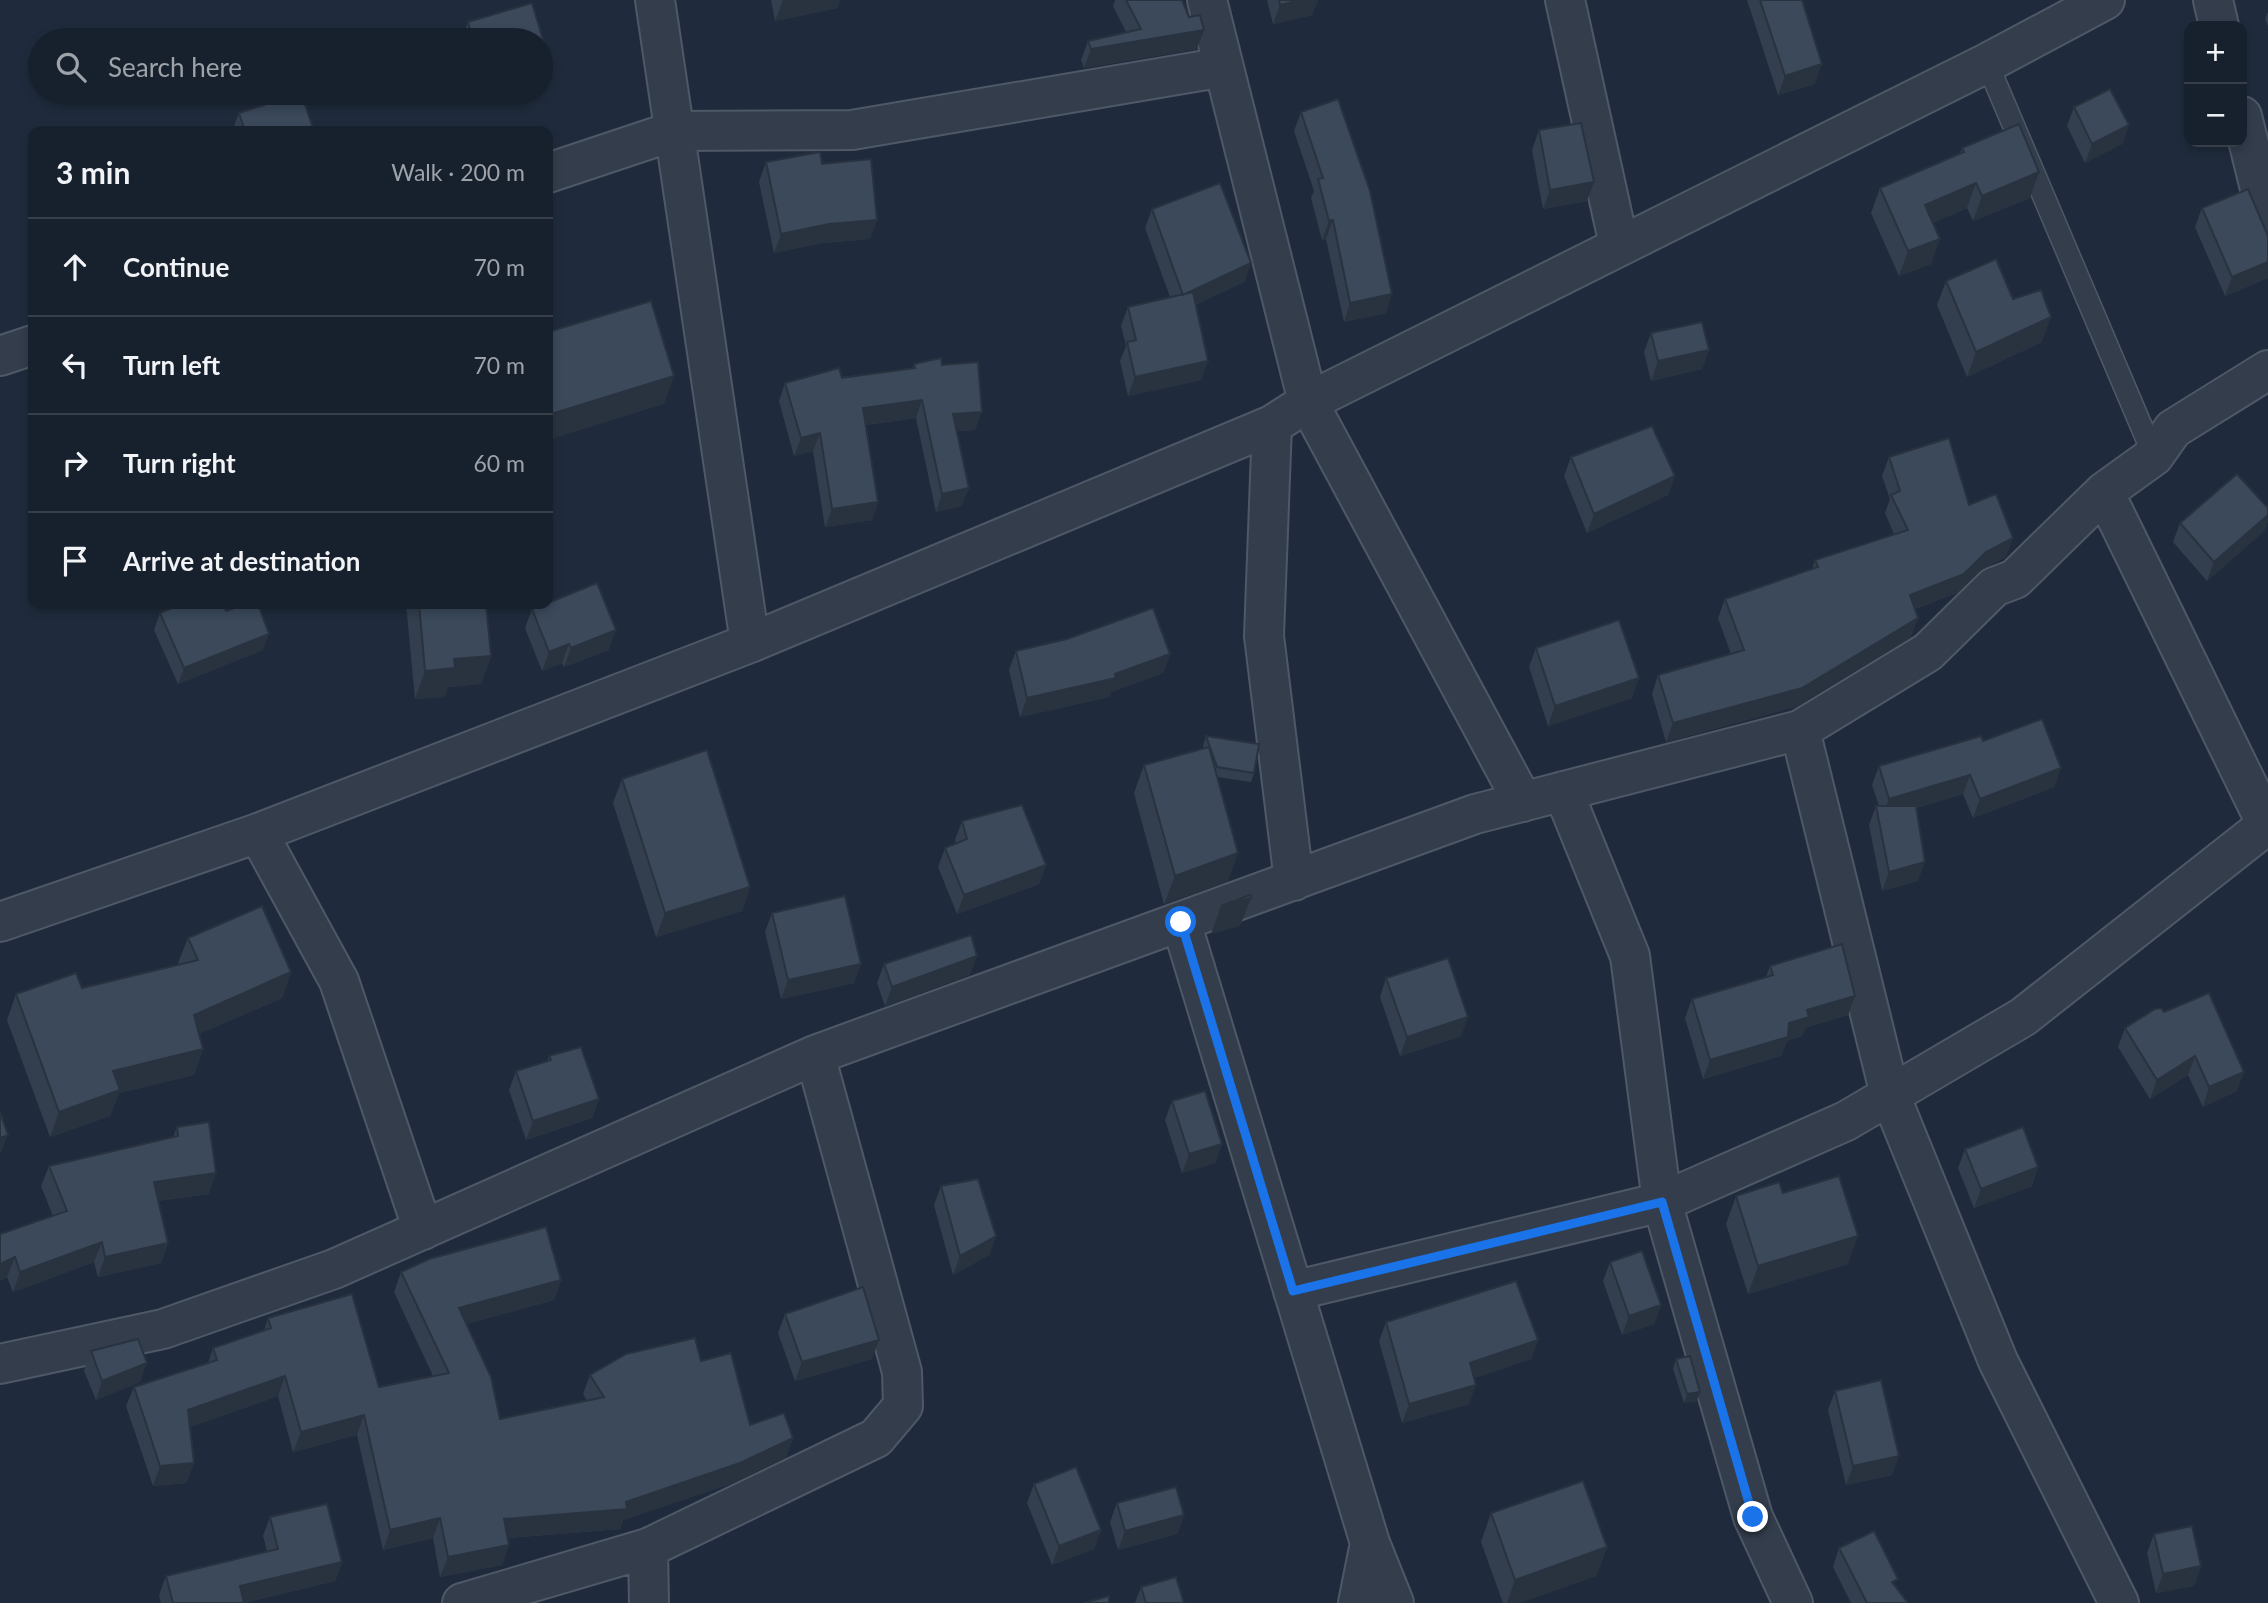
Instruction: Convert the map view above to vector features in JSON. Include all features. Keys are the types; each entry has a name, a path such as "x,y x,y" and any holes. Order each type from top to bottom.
{"street":[{"path":"655,0 750,643"},
{"path":"1207,0 1308,402 1524,802"},
{"path":"1565,0 1619,245"},
{"path":"0,922 258,833 750,643 1272,425 1308,402 1987,63 2035,16 2105,0"},
{"path":"2213,0 2219,21"},
{"path":"553,171 674,131 852,130 1224,67"},
{"path":"2247,136 2268,221"},
{"path":"0,356 28,347"},
{"path":"0,1364 163,1329 334,1269 815,1055 1475,814 1800,730 1928,652 1994,587 2015,579 2105,492 2154,456 2174,429 2268,370"},
{"path":"1272,425 1264,636 1294,881"},
{"path":"1293,1291 1662,1202 1846,1121 2023,1017 2268,825 2105,492"},
{"path":"1800,730 1890,1095 1998,1361 2119,1603"},
{"path":"1563,791 1630,956 1662,1202 1753,1517 1793,1603"},
{"path":"258,833 339,981 423,1230"},
{"path":"1181,922 1370,1543 1394,1603"},
{"path":"461,1603 648,1548 876,1438 904,1406 902,1372 815,1055"},
{"path":"1358,1603 1370,1543"},
{"path":"648,1548 649,1603"}],"lane":[{"path":"1987,63 2154,456"}],"building":[{"path":"1126,0 1182,0 1189,17 1200,15 1204,30 1091,49 1088,41 1141,29"},
{"path":"1279,0 1300,0 1280,5"},
{"path":"1760,0 1802,0 1822,64 1785,76"},
{"path":"532,3 540,28 470,28 468,22"},
{"path":"2110,89 2129,125 2092,144 2074,107"},
{"path":"1338,99 1370,191 1392,294 1350,303 1333,220 1329,221 1318,179 1323,178 1301,112"},
{"path":"264,105 305,105 312,126 243,126 239,113"},
{"path":"1581,123 1594,182 1550,190 1539,130"},
{"path":"2019,124 2039,172 1982,196 1976,183 1925,205 1940,239 1908,251 1880,188 1964,152 1962,148"},
{"path":"820,152 822,164 871,159 877,220 829,224 781,234 766,162"},
{"path":"1220,183 1251,263 1183,295 1152,209"},
{"path":"2248,189 2268,236 2268,262 2232,277 2202,208"},
{"path":"1996,259 2013,299 2041,290 2051,317 1976,352 1946,281"},
{"path":"1193,292 1208,361 1135,377 1127,342 1136,340 1128,307"},
{"path":"651,301 674,376 553,413 553,330"},
{"path":"1702,322 1709,350 1658,361 1651,333"},
{"path":"941,358 942,365 978,362 982,412 953,414 969,488 942,494 922,400 863,408 878,502 832,509 820,433 801,438 785,383 839,368 842,378 915,368 914,364"},
{"path":"1652,426 1675,476 1594,514 1571,457"},
{"path":"1949,438 1969,505 1996,494 2013,538 1986,552 1964,574 1910,595 1918,618 1802,688 1673,723 1658,675 1744,650 1725,599 1818,567 1815,560 1908,530 1891,495 1900,491 1889,457"},
{"path":"2237,474 2268,508 2268,515 2214,562 2180,523"},
{"path":"597,583 616,630 571,648 569,644 549,652 532,609 553,609 553,601"},
{"path":"1153,608 1170,654 1115,674 1116,678 1027,698 1016,651 1067,639"},
{"path":"169,609 260,609 269,634 184,668 160,613"},
{"path":"419,609 486,609 491,656 454,659 455,668 425,671"},
{"path":"1619,620 1639,678 1555,706 1536,648"},
{"path":"2042,719 2061,768 1980,799 1970,775 1889,799 1879,766 1981,736 1983,741"},
{"path":"1206,736 1259,744 1254,773 1217,767"},
{"path":"1209,747 1238,853 1175,876 1144,765"},
{"path":"707,750 750,887 665,913 622,779"},
{"path":"1022,805 1046,865 964,895 945,848 967,839 962,821"},
{"path":"1876,806 1916,806 1925,862 1889,872"},
{"path":"1250,895 1251,898 1221,906"},
{"path":"845,896 861,964 788,980 772,913"},
{"path":"262,906 291,972 194,1015 203,1049 113,1071 120,1090 59,1112 16,994 76,973 82,988 198,960 188,938"},
{"path":"971,935 977,956 892,987 884,964"},
{"path":"1842,944 1855,996 1807,1010 1809,1017 1789,1023 1788,1037 1710,1060 1692,999 1773,975 1770,966"},
{"path":"1448,958 1468,1017 1407,1037 1386,978"},
{"path":"2209,993 2244,1072 2209,1087 2195,1056 2157,1080 2125,1028 2155,1009 2161,1008 2164,1012"},
{"path":"581,1047 599,1099 533,1121 516,1071 551,1060 549,1056"},
{"path":"1205,1091 1222,1144 1189,1154 1172,1101"},
{"path":"0,1112 8,1135 0,1138"},
{"path":"209,1122 216,1173 154,1182 168,1243 105,1257 102,1242 20,1272 15,1257 0,1264 0,1234 67,1211 49,1166 178,1136 177,1127"},
{"path":"2023,1127 2038,1167 1981,1189 1965,1149"},
{"path":"1839,1176 1858,1236 1758,1266 1736,1196 1779,1182 1783,1193"},
{"path":"978,1179 996,1236 960,1256 941,1186"},
{"path":"546,1227 561,1280 459,1308 491,1377 500,1419 604,1397 590,1375 626,1354 695,1338 701,1361 731,1353 750,1425 784,1413 793,1438 740,1463 626,1502 627,1509 504,1519 509,1545 448,1557 440,1518 390,1530 364,1415 301,1432 285,1376 188,1410 194,1463 160,1466 134,1387 217,1360 213,1348 271,1328 268,1318 352,1294 379,1387 449,1373 401,1272 429,1259"},
{"path":"1642,1251 1661,1305 1629,1316 1610,1262"},
{"path":"1516,1281 1538,1340 1470,1363 1476,1385 1409,1404 1386,1322"},
{"path":"863,1287 879,1340 802,1362 785,1314"},
{"path":"138,1339 147,1363 102,1381 91,1351"},
{"path":"1690,1356 1700,1392 1687,1394 1676,1359"},
{"path":"1881,1380 1899,1456 1853,1466 1835,1391"},
{"path":"1076,1467 1101,1530 1059,1546 1034,1484"},
{"path":"1583,1481 1607,1547 1515,1580 1491,1513"},
{"path":"1176,1487 1184,1515 1125,1531 1117,1503"},
{"path":"327,1504 342,1562 240,1586 244,1603 173,1603 166,1576 278,1549 270,1517"},
{"path":"2192,1526 2201,1566 2163,1574 2154,1534"},
{"path":"1874,1531 1898,1579 1892,1582 1908,1603 1867,1603 1839,1548"},
{"path":"1176,1577 1184,1603 1146,1603 1141,1587"},
{"path":"1109,1596 1109,1603 1084,1603"}],"route":[{"path":"1181,922 1293,1291 1662,1202 1753,1517"}]}
